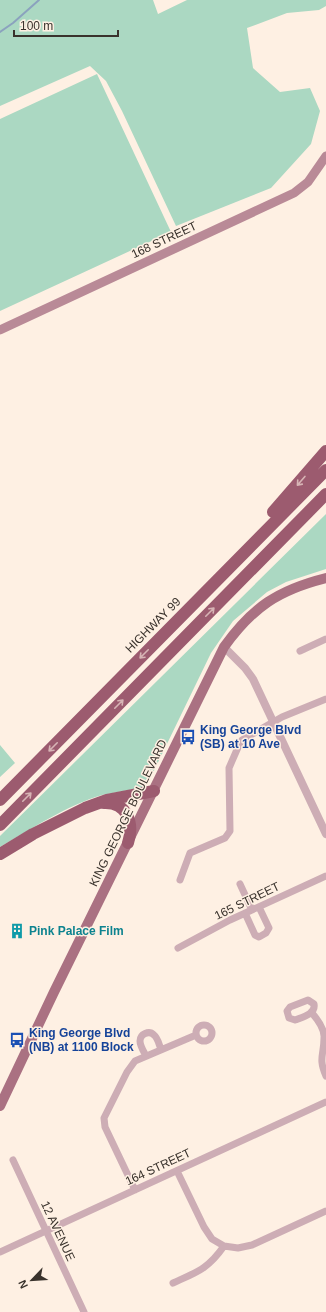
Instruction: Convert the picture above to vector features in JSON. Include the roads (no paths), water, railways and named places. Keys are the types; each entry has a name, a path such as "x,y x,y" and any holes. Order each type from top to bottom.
{"highway":[{"path":"172,626 326,451"},
{"name":"HIGHWAY 99","path":"0,800 326,470"},
{"path":"0,824 326,494"},
{"path":"222,599 326,501"},
{"path":"0,854 33,834 85,808 107,800 154,791"},
{"path":"85,808 106,803 117,805 122,809 126,814 130,825 128,843"}],"main road":[{"name":"168 STREET","path":"0,330 294,193 308,182 326,156"},
{"name":"KING GEORGE BOULEVARD","path":"0,1106 154,791 215,662 224,647 248,617 268,602 293,588 326,578"}],"street":[{"path":"300,651 326,639"},
{"path":"224,647 245,668 253,679 326,834"},
{"path":"180,880 190,854 225,838 230,831 229,768 242,740 273,722 326,699"},
{"name":"165 STREET","path":"178,948 252,910 326,876"},
{"path":"240,884 252,910"},
{"path":"312,1013 320,1023 325,1038 321,1059 326,1076"},
{"path":"146,1056 140,1043 141,1037 145,1034 150,1033 155,1036 161,1049"},
{"path":"135,1190 105,1127 104,1118 127,1072 135,1061 196,1035"},
{"name":"164 STREET","path":"0,1252 326,1102"},
{"name":"12 AVENUE","path":"13,1160 84,1312"},
{"path":"177,1171 204,1227 212,1238 224,1246 238,1248 252,1245 326,1211"},
{"path":"173,1283 207,1266 215,1259 224,1246"}],"waterway":[{"path":"0,32 13,23 39,0"}],"place":[{"name":"King George Blvd (SB) at 10 Ave","path":"188,737"},
{"name":"Pink Palace Film","path":"17,931"},
{"name":"King George Blvd (NB) at 1100 Block","path":"17,1040"}]}
